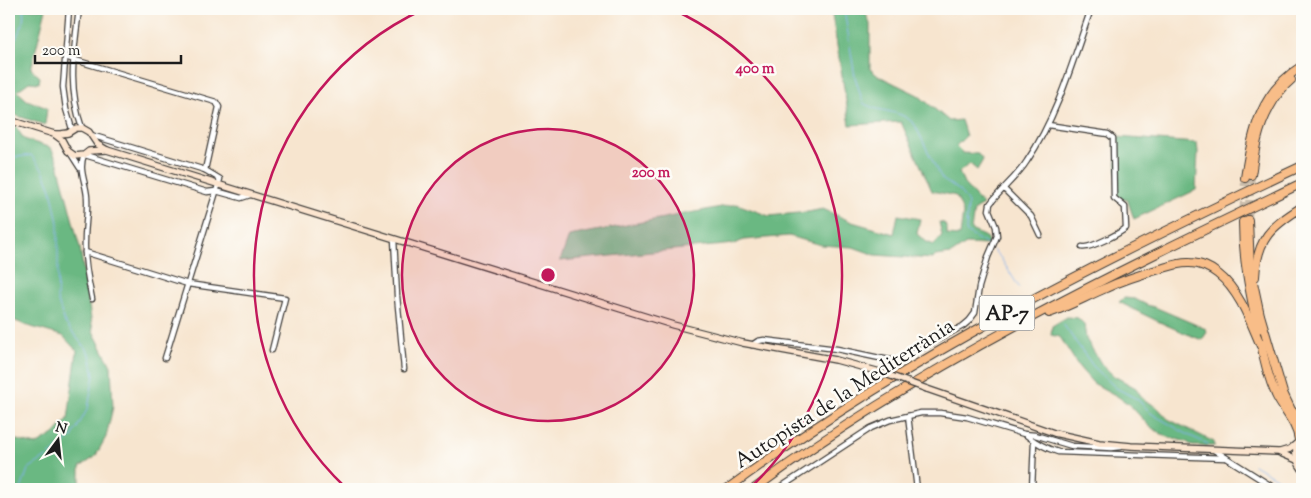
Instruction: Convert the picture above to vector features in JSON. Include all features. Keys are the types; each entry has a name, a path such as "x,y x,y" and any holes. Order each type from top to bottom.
{"highway":[{"path":"1302,66 1278,85 1269,96 1262,110 1248,155 1248,176 1257,140 1269,108 1281,90 1302,71"},
{"name":"Autopista de la Mediterrània","path":"727,489 865,395 952,344 1086,271 1302,164"},
{"name":"Autopista de la Mediterrània","path":"754,489 817,445 943,367 1146,258 1302,183"},
{"path":"1254,289 1259,250 1265,238 1270,230 1302,207"},
{"path":"1299,439 1297,429 1275,392 1261,346 1246,276 1243,245 1245,221 1250,268 1263,325 1283,393 1291,410 1302,422"},
{"path":"1030,319 1060,309 1107,287 1137,276 1171,266 1190,263 1207,267 1223,279 1237,296 1261,346"}],"main road":[{"path":"9,120 54,134 70,153 78,156 106,150"},
{"path":"54,134 82,128 92,137 96,144 106,150 674,325 752,345 836,360 880,372 1054,433 1099,443 1131,446 1278,452 1290,449 1299,439"},
{"path":"65,145 65,138 70,131"},
{"path":"86,154 93,146 92,137"},
{"path":"1299,439 1296,450 1297,460 1302,469"},
{"path":"1278,452 1297,460"}],"street":[{"path":"69,9 63,87 70,131"},
{"path":"79,9 72,80 74,99 82,128"},
{"path":"752,345 764,340 896,360 904,358 970,321 975,313 977,292 997,236 989,210 990,205 1028,161 1048,125 1056,108 1091,9"},
{"path":"65,57 216,102 219,107 205,170"},
{"path":"1048,125 1108,134 1113,138 1114,198 1125,206 1126,228 1088,248 1082,247"},
{"path":"92,137 205,170 220,178 165,358"},
{"path":"70,153 81,170"},
{"path":"92,299 87,276 85,252 87,196 81,170 81,162 86,154 207,192 216,192 241,198 250,195"},
{"path":"1004,189 1030,216 1040,234"},
{"path":"394,239 404,369"},
{"path":"85,252 188,284 285,298 272,350"},
{"path":"778,489 864,432 890,420 929,412 967,416 1024,434 1035,435 1072,446 1112,448 1131,446"},
{"path":"908,416 917,489"},
{"path":"1024,434 1045,448 1058,452 1225,458"},
{"path":"1032,489 1034,441"},
{"path":"1214,450 1276,489"}],"green space":[{"path":"10,9 46,9 31,69 40,77 39,83 29,82 17,91 27,100 47,108 45,125 9,113"},
{"path":"831,9 864,9 870,24 870,69 877,75 918,95 949,121 961,120 966,136 956,146 963,153 978,154 983,160 977,170 970,164 959,172 964,184 983,205 974,210 971,230 988,238 988,245 966,244 951,254 935,256 933,259 875,255 853,247 821,245 789,236 744,240 734,244 560,261 569,236 737,204 769,216 823,209 852,222 894,234 898,215 920,219 917,234 925,241 934,245 942,235 939,222 944,223 947,235 960,236 963,212 956,196 932,191 901,122 850,125"},
{"path":"9,125 16,127 24,139 51,148 57,160 80,248 93,331 111,366 113,407 106,437 95,457 80,467 80,489 9,489 9,438 36,445 54,434 68,419 77,351 63,336 13,320 9,311 9,213 12,179 9,176"},
{"path":"1117,137 1197,143 1196,190 1134,219 1127,199 1120,200 1117,194"},
{"path":"1124,298 1135,299 1157,308 1206,329 1207,332 1202,340 1191,336 1119,302"},
{"path":"1067,317 1078,318 1084,324 1086,339 1102,365 1114,376 1136,388 1143,399 1157,407 1168,419 1214,442 1215,446 1192,446 1187,442 1165,436 1149,426 1130,405 1093,383 1079,367 1060,337 1051,335 1052,326"}],"waterway":[{"path":"9,51 23,24 24,9"},
{"path":"844,9 855,77 863,103 877,109 897,113 915,125 943,180 959,190 968,203 966,231 990,248"},
{"path":"9,155 17,157 31,155 43,170 51,189 58,223 57,299 65,323 90,354 94,375 88,408 72,437 54,452 28,469 21,489"},
{"path":"993,250 1000,257 1019,287"},
{"path":"1063,324 1093,366 1116,388 1137,399 1152,414 1208,444"},
{"path":"1254,465 1295,489"}],"tunnel":[{"path":"1248,220 1251,175"},
{"path":"1243,222 1245,178"}]}
